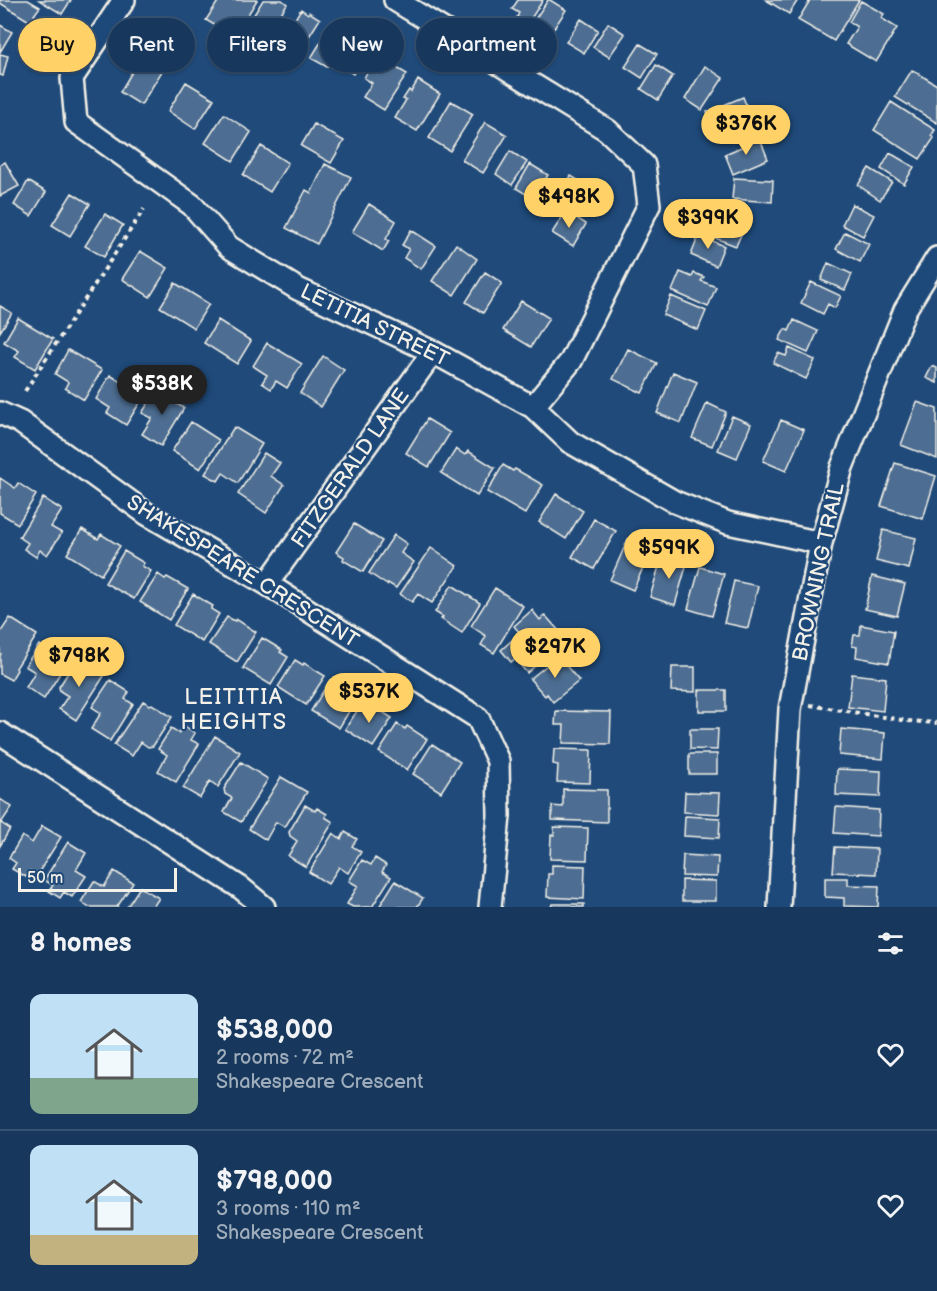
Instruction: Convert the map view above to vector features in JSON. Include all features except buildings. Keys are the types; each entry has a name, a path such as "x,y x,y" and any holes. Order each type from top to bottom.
{"street":[{"name":"LETITIA STREET","path":"124,0 72,78 76,122 192,205 229,247 298,289 433,352 533,407 570,442 675,502 728,523 821,543"},
{"path":"395,0 607,130 644,165 649,205 571,361 533,407"},
{"name":"BROWNING TRAIL","path":"779,907 790,709 821,543 842,466 905,310 937,258"},
{"name":"FITZGERALD LANE","path":"267,584 433,352"},
{"name":"SHAKESPEARE CRESCENT","path":"0,413 20,422 147,514 267,584 478,718 498,761 499,816 490,907"},
{"path":"0,733 241,888 264,907"}],"path":[{"path":"25,391 144,209"},
{"path":"791,702 908,721 937,723"}],"district":[{"name":"LEITITIA HEIGHTS","path":"234,708"}]}
